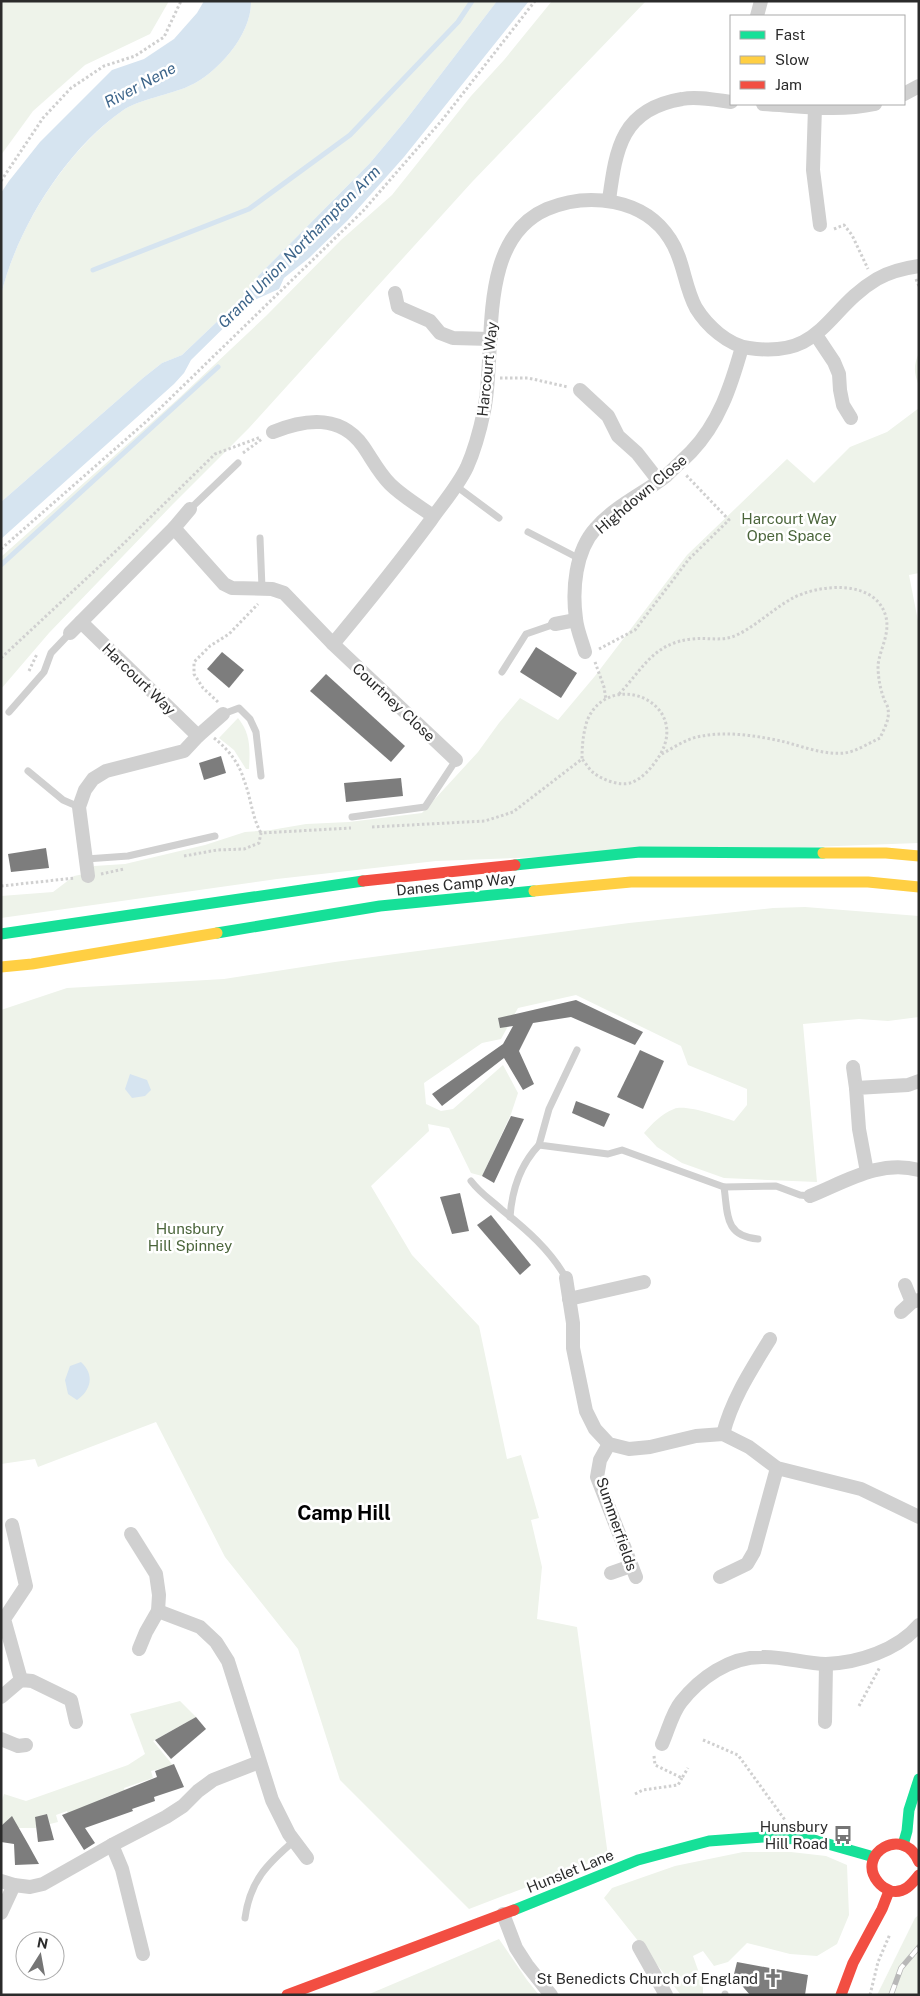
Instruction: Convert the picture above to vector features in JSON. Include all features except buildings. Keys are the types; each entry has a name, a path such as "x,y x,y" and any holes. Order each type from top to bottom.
{"main road":[{"name":"Danes Camp Way","path":"1,934 382,878 640,852 886,853 919,856"},
{"name":"Danes Camp Way","path":"1,967 32,964 380,906 631,882 868,882 919,887"},
{"path":"903,1845 907,1831 909,1810 919,1779"},
{"name":"Hunslet Lane","path":"287,1995 503,1914 638,1860 709,1841 763,1837 814,1840 874,1857"},
{"path":"919,1862 915,1853 903,1845 894,1844 879,1850 874,1857 872,1873 876,1881 889,1891 904,1890 910,1887 919,1875"},
{"path":"841,1995 853,1963 882,1909 889,1891"}],"street":[{"path":"757,15 761,1"},
{"path":"905,93 919,86"},
{"path":"608,200 615,160 622,138 634,121 656,106 683,98 730,102"},
{"path":"776,105 815,108 858,108 871,105"},
{"path":"815,108 813,170 820,225"},
{"name":"Harcourt Way","path":"334,644 399,563 456,486 474,450 484,408 497,275 504,251 516,234 537,214 559,205 591,199 608,200 640,211 670,238 680,258 696,308 718,333 729,342 742,347 764,350 796,345 816,335 848,302 874,281 895,271 919,266"},
{"path":"395,293 398,307 430,321 440,333 453,338 490,340"},
{"path":"816,335 834,362 839,374 843,406 851,418"},
{"name":"Highdown Close","path":"585,652 576,620 574,599 580,559 587,540 608,516 677,465 702,439 717,417 732,383 742,347"},
{"path":"580,390 608,416 618,436 637,452 658,480"},
{"path":"273,432 293,424 307,422 338,424 350,432 363,446 375,466 391,485 433,516"},
{"path":"70,633 174,528 190,509"},
{"path":"174,528 224,584 232,588 267,588 284,593 334,644"},
{"path":"555,624 576,620"},
{"name":"Harcourt Way","path":"81,622 201,733"},
{"name":"Courtney Close","path":"334,644 456,760"},
{"path":"88,876 79,807 85,790 93,779 106,771 184,750 201,733 226,713"},
{"path":"853,1067 859,1129 867,1172"},
{"path":"856,1088 908,1085 919,1080"},
{"path":"810,1196 867,1172 891,1166 919,1170"},
{"path":"566,1278 573,1323 573,1348 586,1411 595,1429 609,1444 628,1449 650,1447 696,1436 723,1434 749,1447 777,1468 861,1489 919,1517"},
{"path":"569,1299 644,1282"},
{"path":"901,1312 915,1301 905,1285"},
{"path":"723,1434 728,1414 738,1392 770,1339"},
{"name":"Summerfields","path":"609,1444 600,1460 598,1477 633,1572 611,1573"},
{"path":"720,1577 747,1564 754,1552 777,1468"},
{"path":"12,1525 26,1586 2,1618 21,1680"},
{"path":"131,1534 156,1574 160,1595 158,1611 139,1649"},
{"path":"158,1611 200,1627 216,1642 228,1660 272,1800 294,1841 307,1858"},
{"path":"658,1747 680,1704 703,1678 728,1664 761,1657 826,1664 856,1660 890,1648 913,1632 919,1625"},
{"path":"826,1664 826,1722"},
{"path":"1,1697 21,1680 32,1681 71,1700 76,1722"},
{"path":"1,1739 18,1746 26,1745"},
{"path":"1,1913 8,1883 30,1887 43,1884 112,1844 166,1817 183,1806 198,1791 213,1780 259,1762"},
{"path":"112,1844 122,1869 143,1954"},
{"path":"503,1914 516,1948 551,1995"},
{"path":"640,1947 666,1995"}],"lane":[{"path":"190,509 238,464"},
{"path":"456,486 499,518"},
{"path":"528,532 580,559"},
{"path":"260,538 267,588"},
{"path":"502,672 526,634 555,624"},
{"path":"9,712 44,672 51,653 70,633"},
{"path":"226,713 239,708 250,719 256,732 261,776"},
{"path":"352,818 425,807 456,760"},
{"path":"28,771 63,800 79,807"},
{"path":"86,859 128,856 216,836"},
{"path":"510,1217 512,1194 526,1158 539,1144 549,1109 577,1050"},
{"path":"539,1144 608,1154 622,1150 724,1187 776,1186 800,1195 810,1196"},
{"path":"471,1181 480,1193 538,1240 557,1262 566,1278"},
{"path":"724,1187 731,1226 738,1234 758,1239"},
{"path":"245,1918 246,1904 260,1874 271,1861 294,1841"}],"path":[{"path":"1,181 43,118 71,88 104,66 136,56 164,37 181,1"},
{"path":"1,550 148,420 363,211 443,119 535,1"},
{"path":"820,225 831,232 836,227 844,226 852,235 874,281"},
{"path":"487,378 528,378 580,390"},
{"path":"1,658 118,550 215,454 273,432"},
{"path":"606,700 604,687 592,653 635,630 689,559 729,520 677,465"},
{"path":"226,713 203,688 194,674 194,662 210,646 229,634 267,588"},
{"path":"619,694 638,695 654,703 664,716 667,732 660,756 654,766 629,783 609,781 594,774 582,759 582,740 588,720 601,702 619,694 649,658 678,642 693,639 720,640 734,636 752,627 793,598 821,590 852,588 868,592 878,602 886,617 887,634 878,664 878,681 888,710 887,723 880,738 846,753 806,749 743,735 701,736 680,744 660,756"},
{"path":"26,676 40,649"},
{"path":"178,858 217,850 244,849 259,843 261,833 256,823 244,779 237,764 225,747 201,733"},
{"path":"368,827 485,821 513,812 582,759"},
{"path":"261,833 359,828"},
{"path":"1,886 88,876 132,867"},
{"path":"859,1706 882,1664"},
{"path":"702,1740 738,1755 787,1822"},
{"path":"658,1747 655,1765 682,1778"},
{"path":"635,1794 643,1790 678,1785 688,1768"},
{"path":"870,1995 878,1962 892,1930"}],"green space":[{"path":"1,1 169,1 150,34 85,65 33,111 1,155"},
{"path":"251,1 497,1 405,121 370,163 258,276 244,296 182,355 162,363 143,378 1,502 1,295 8,269 19,244 46,193 82,147 122,111 146,100 189,86 211,72 222,62 239,39 250,14"},
{"path":"552,1 646,1 472,182 249,428 49,633 1,689 1,557 179,398 267,315 341,240 392,195 471,96 504,60"},
{"path":"919,353 919,386 915,370"},
{"name":"Harcourt Way Open Space","path":"919,408 919,573 909,575 919,626 919,843 436,861 277,879 1,918 1,896 53,892 74,876 94,872 94,866 125,864 205,845 245,832 422,813 478,752 520,698 558,720 595,676 687,555 787,459 814,483 850,447 887,432"},
{"path":"238,718 247,736 249,769 246,769 234,750 219,738"},
{"name":"Hunsbury Hill Spinney","path":"805,907 919,916 919,1017 888,1021 859,1019 803,1024 817,1182 724,1178 682,1163 657,1147 644,1133 665,1113 674,1109 687,1108 734,1121 747,1105 747,1089 688,1065 681,1046 576,995 518,1008 501,1039 482,1043 424,1083 426,1104 441,1111 453,1109 503,1065 518,1093 511,1114 482,1176 471,1173 449,1128 428,1124 429,1131 371,1186 412,1255 479,1326 507,1459 521,1455 539,1518 531,1520 542,1567 537,1619 577,1627 608,1856 469,1909 340,1780 298,1649 225,1557 156,1422 38,1467 35,1459 1,1464 1,1010 67,988 224,979 335,962 629,923 773,908"},
{"path":"180,1701 196,1717 153,1741 176,1769 167,1774 164,1768 151,1771 153,1778 124,1788 128,1799 119,1792 101,1799 105,1807 69,1817 67,1811 56,1815 58,1822 50,1824 47,1814 36,1817 36,1828 15,1828 14,1820 9,1819 1,1827 1,1804 4,1794 26,1801 128,1765 145,1754 130,1714"},
{"path":"743,1852 791,1852 826,1856 847,1865 849,1915 837,1944 817,1956 790,1954 747,1943 728,1962 714,1966 703,1951 693,1956 703,1984 703,1995 681,1995 604,1898 612,1888 675,1866"},
{"path":"919,1915 919,1995 877,1995 915,1918"},
{"path":"499,1939 539,1995 367,1995"}],"water":[{"name":"River Nene","path":"204,1 251,1 250,14 246,26 231,51 222,62 200,80 181,89 137,103 122,111 101,127 82,147 46,192 19,243 8,269 1,295 1,193 9,181 40,142 112,70 144,59 174,39 197,13"},
{"name":"Grand Union Northampton Arm","path":"497,1 529,1 404,157 348,220 309,258 284,278 279,289 250,302 191,360 184,373 174,384 1,539 1,502 143,378 162,363 182,355 244,296 258,276 370,163 405,121"},
{"path":"130,1074 147,1080 151,1090 145,1096 132,1098 125,1089"},
{"path":"81,1362 88,1372 90,1382 85,1392 77,1400 68,1394 65,1380 70,1366"}],"waterway":[{"path":"93,270 249,209 350,135 458,22 472,1"},
{"path":"1,565 218,367"}],"railway":[{"path":"891,1995 901,1968 919,1947"}],"traffic: fast":[{"path":"515,865 640,852 823,853"},
{"path":"1,934 363,881"},
{"path":"217,933 380,906 534,891"},
{"path":"903,1845 907,1831 909,1810 919,1779"},
{"path":"514,1910 638,1860 709,1841 763,1837 814,1840 874,1857"}],"traffic: slow":[{"path":"823,853 886,853 919,856"},
{"path":"534,891 631,882 868,882 919,887"},
{"path":"1,967 32,964 217,933"}],"traffic: jam":[{"path":"363,881 515,865"},
{"path":"919,1862 912,1851 903,1845 893,1844 884,1847 877,1853 873,1862 873,1872 878,1882 891,1891 904,1890 919,1875"},
{"path":"841,1995 853,1963 882,1909 889,1891"},
{"path":"287,1995 514,1910"}],"place":[{"name":"Hunsbury Hill Road","path":"843,1835"},
{"name":"St Benedicts Church of England","path":"773,1978"}],"district":[{"name":"Camp Hill","path":"344,1513"}]}
